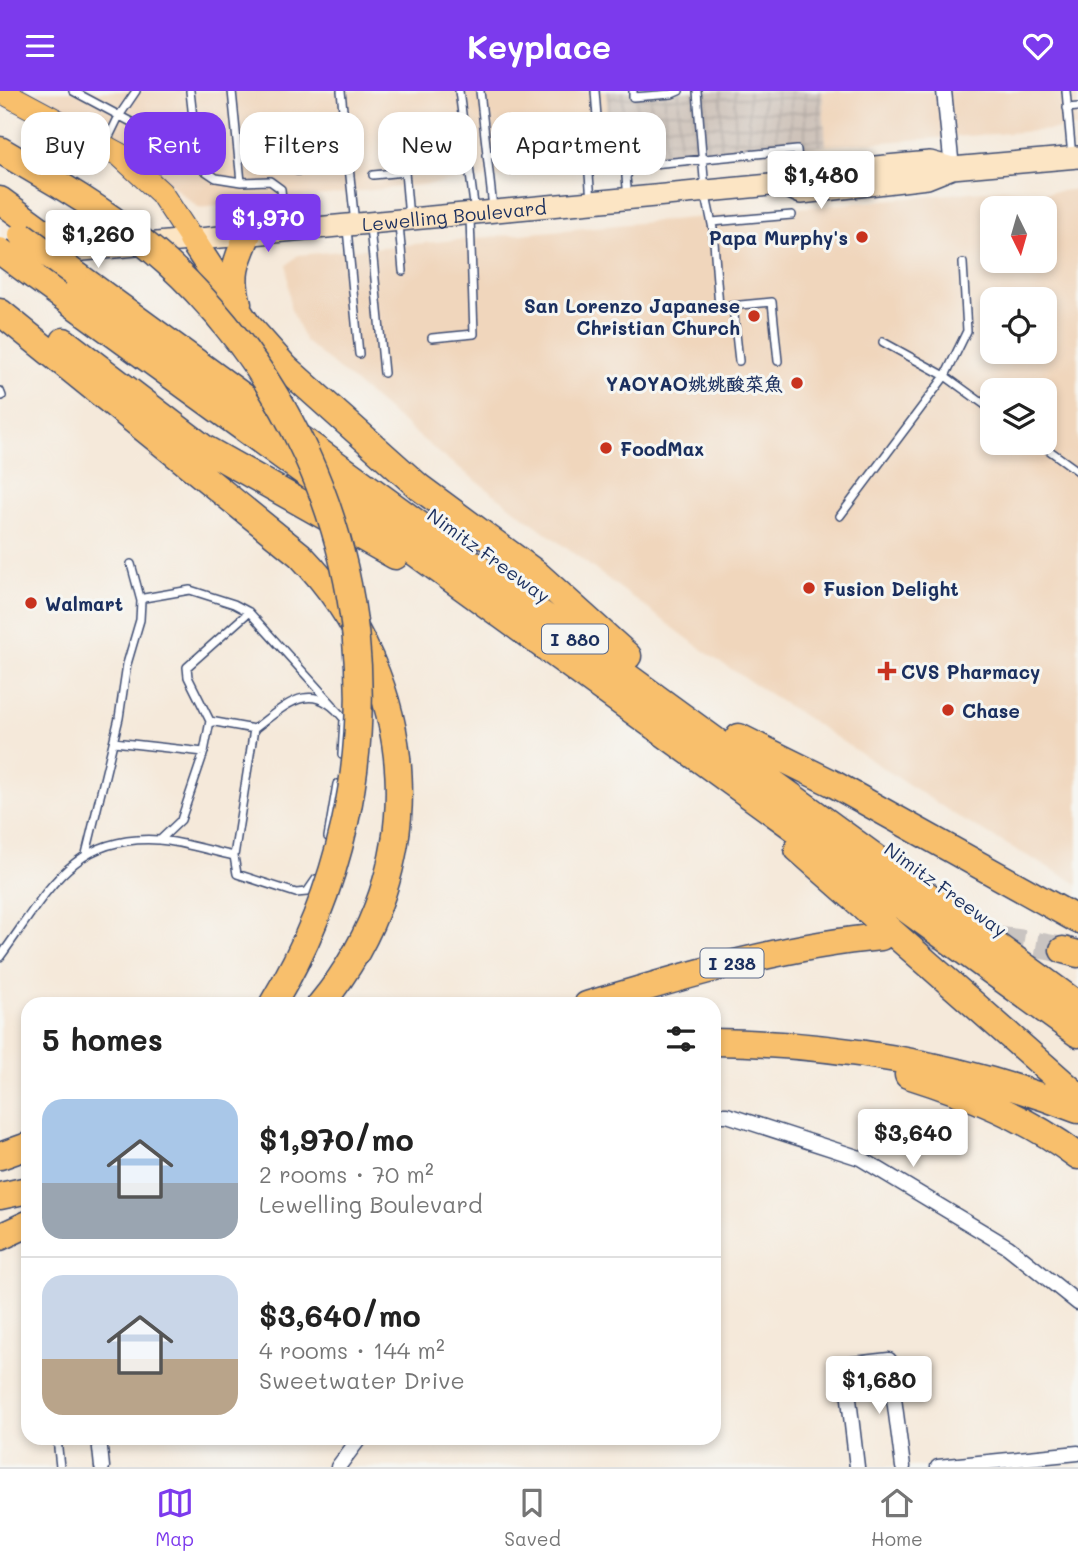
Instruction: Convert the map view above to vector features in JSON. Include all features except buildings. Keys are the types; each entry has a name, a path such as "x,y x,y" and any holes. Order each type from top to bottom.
{"highway":[{"path":"0,150 109,216 154,251 195,290 237,339 271,388 300,440 324,496 341,554 353,612 359,672 358,732 352,791 339,849 324,897 296,961 276,997"},
{"name":"Nimitz Freeway","path":"0,200 34,234 84,271 628,656 1078,985"},
{"name":"I 880","path":"0,219 34,234"},
{"path":"239,309 233,285 234,265 248,234"},
{"path":"192,240 247,324 286,368 419,487 537,574 628,656"},
{"name":"Nimitz Freeway","path":"0,251 1078,1034"},
{"name":"I 880","path":"84,271 1078,1005"},
{"path":"0,302 40,322 204,449 358,534 527,633"},
{"path":"0,312 300,555 338,598 367,648 388,705 395,736 399,791 397,829 386,881 373,919 350,964 326,997"},
{"path":"739,737 820,776 1078,920"},
{"path":"710,766 864,908 1078,1095"},
{"name":"I 238","path":"615,997 772,953 831,942 881,937"},
{"path":"721,1042 837,1050 920,1063 978,1076 1078,1110"},
{"path":"837,1050 992,1106 1038,1129 1078,1156"},
{"path":"0,1156 21,1148"},
{"path":"0,1169 21,1164"},
{"path":"0,1196 21,1192"},
{"path":"0,1237 21,1227"}],"main road":[{"path":"1,91 40,112"},
{"path":"110,149 148,179 192,240"},
{"name":"Lewelling Boulevard","path":"0,258 705,191 790,179 801,193 928,178 952,168 1075,157"}],"street":[{"path":"944,91 952,168"},
{"path":"721,1115 860,1158 1009,1247 1078,1303"},
{"path":"857,1467 845,1364 889,1360 903,1467"},
{"path":"100,1445 102,1467"},
{"path":"338,1467 354,1445"},
{"path":"938,1467 1078,1453"}],"lane":[{"path":"73,91 124,119"},
{"path":"110,135 136,91"},
{"path":"190,91 192,112"},
{"path":"232,91 241,182"},
{"path":"341,91 343,112"},
{"path":"459,91 480,212"},
{"path":"432,338 474,334 480,212 486,155 480,91"},
{"path":"595,91 597,112"},
{"path":"632,91 633,97 674,92"},
{"path":"697,91 705,191 712,222 719,307 772,302 778,361"},
{"path":"1066,91 1075,157"},
{"path":"1067,108 1078,107"},
{"path":"628,198 626,177 632,166 797,150 790,179"},
{"path":"486,155 491,155"},
{"path":"373,175 405,172 403,271"},
{"path":"212,175 241,182 270,181 281,189 285,231"},
{"path":"350,175 384,373"},
{"path":"589,175 591,202"},
{"path":"712,222 792,215"},
{"path":"357,224 359,354"},
{"path":"840,516 944,376 967,331 963,263"},
{"path":"733,306 739,361"},
{"path":"883,342 944,376 980,402"},
{"path":"1055,455 1078,471"},
{"path":"86,854 114,742 127,664 140,620 141,601 131,564"},
{"path":"141,601 154,595 190,590 234,604 249,612 344,719 341,760"},
{"path":"160,840 181,820 204,753 210,721 188,677 187,667 249,612"},
{"path":"318,870 307,892 296,893 237,874 234,856 254,729 292,700 320,697 333,705"},
{"path":"210,721 254,729"},
{"path":"114,742 204,753"},
{"path":"326,846 340,771"},
{"path":"0,957 62,873 101,846 160,840 234,856"},
{"path":"58,1445 60,1467"}],"shaded area":[{"path":"35,91 606,91 608,112 491,112 491,175 517,175 199,208 159,175 226,175 226,112 124,112 124,146 110,134 110,112 71,112"},
{"path":"606,91 822,91 826,146 666,160 666,112 608,112"},
{"path":"822,91 1078,91 1078,128 826,146"},
{"path":"1003,189 1043,193 1078,189 1078,884 963,820 711,656 439,453 305,341 290,307 287,265 298,255"}],"tunnel":[{"path":"881,937 972,937 1063,950"}],"place":[{"name":"Papa Murphy's","path":"862,237"},
{"name":"San Lorenzo Japanese Christian Church","path":"754,316"},
{"name":"YAOYAO姚姚酸菜魚","path":"797,383"},
{"name":"FoodMax","path":"606,448"},
{"name":"Fusion Delight","path":"809,588"},
{"name":"Walmart","path":"31,603"},
{"name":"CVS Pharmacy","path":"887,671"},
{"name":"Chase","path":"948,710"}]}
